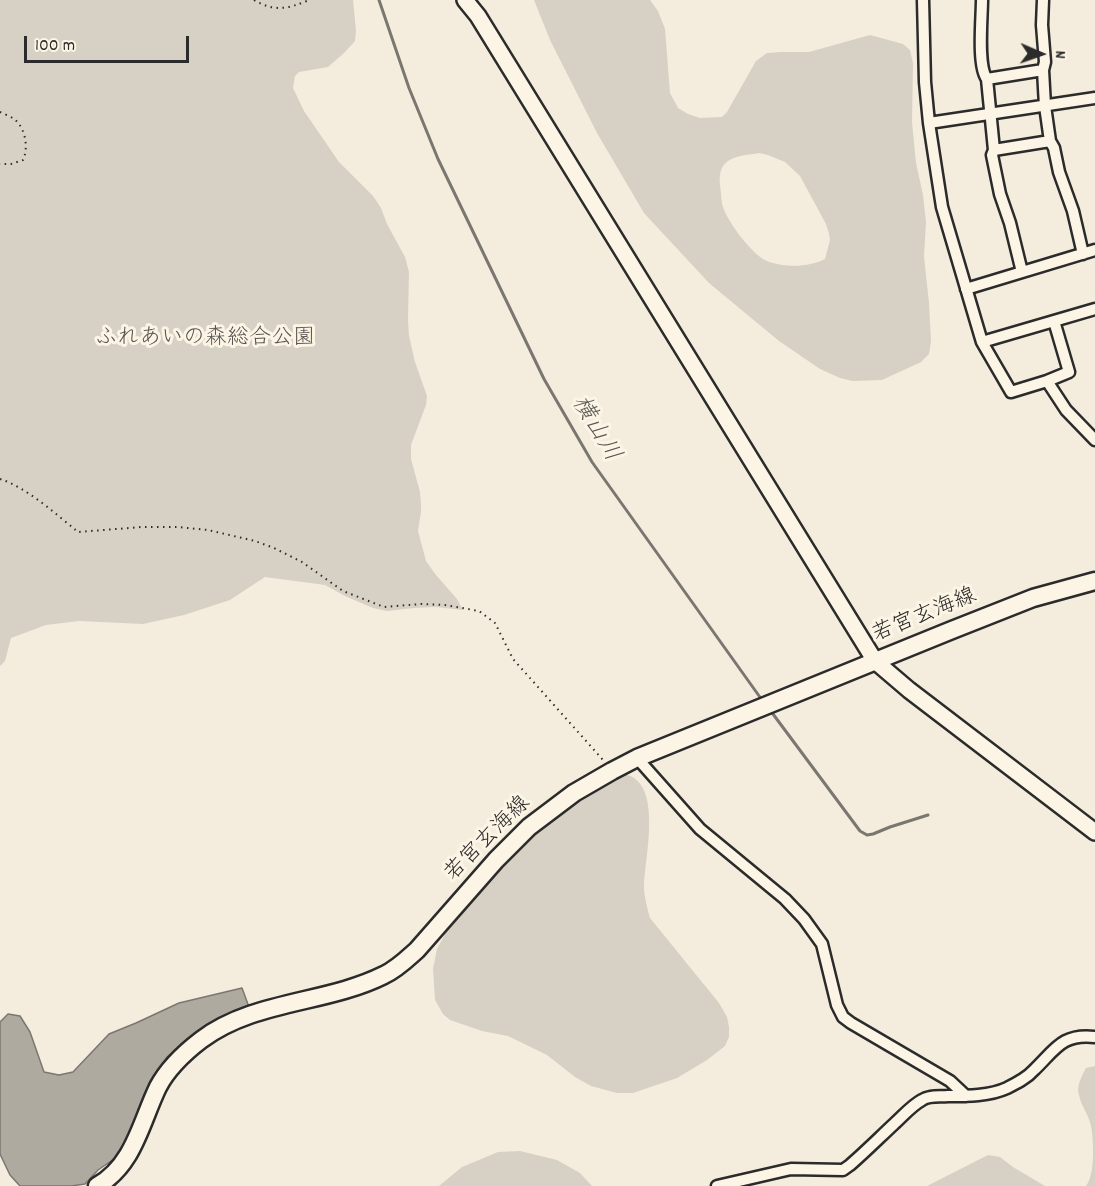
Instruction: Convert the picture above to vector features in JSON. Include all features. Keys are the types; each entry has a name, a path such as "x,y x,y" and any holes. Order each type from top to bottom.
{"main road":[{"name":"若宮玄海線","path":"97,1186 120,1167 133,1147 159,1086 168,1071 200,1040 225,1024 258,1012 334,993 385,975 417,950 496,860 529,827 574,793 637,758 1033,598 1095,581"}],"street":[{"path":"465,0 490,36 875,662 1095,832"},
{"path":"923,0 925,82 942,207 982,342 1011,392 1069,372 1054,321"},
{"path":"982,0 981,52 983,74 987,79 994,150 992,155 1000,194 1022,272"},
{"path":"1043,0 1045,63 1043,70 1050,141 1073,212 1083,254"},
{"path":"987,79 1043,70"},
{"path":"929,123 1095,98"},
{"path":"994,150 1050,141"},
{"path":"966,289 1095,250"},
{"path":"982,342 1095,310"},
{"path":"1047,381 1066,410 1095,440"},
{"path":"637,758 700,829 785,899 804,919 822,944 837,1005 843,1017 950,1081 966,1096"},
{"path":"717,1186 791,1169 843,1170 907,1111 928,1096 966,1096 993,1093 1005,1089 1033,1072 1056,1047 1071,1038 1084,1035 1095,1036"}],"path":[{"path":"254,0 262,5 286,8 309,0"},
{"path":"0,112 15,119 25,136 26,151 23,160 17,163 0,164"},
{"path":"0,479 37,500 78,532 142,527 208,530 274,548 302,562 344,591 384,607 421,603 479,611 495,623 513,659 612,771"}],"green space":[{"name":"ふれあいの森総合公園","path":"0,0 353,0 355,41 328,67 299,72 295,76 293,88 304,111 339,162 373,196 381,208 405,257 409,272 409,336 427,396 426,405 411,445 411,459 421,504 418,531 426,561 457,599 463,610 435,607 387,611 373,608 325,585 265,577 230,600 184,615 143,624 79,621 46,625 11,638 5,661 0,666"},
{"path":"534,0 650,0 658,11 665,29 670,93 678,108 700,118 722,117 756,61 767,53 809,52 870,35 903,44 910,50 913,63 912,122 926,222 924,256 931,341 929,354 921,362 882,380 853,381 820,369 779,341 709,283 644,213 597,133 550,40","holes":["759,153 785,162 800,176 826,224 830,240 825,259 802,265 769,262 751,249 724,211 720,185 723,166 739,156"]},
{"path":"616,774 634,778 642,786 647,798 649,828 644,886 650,918 719,1003 727,1017 729,1027 729,1037 725,1046 707,1060 677,1078 633,1093 617,1093 591,1086 575,1077 547,1055 508,1036 482,1031 450,1020 443,1014 435,1000 433,969 437,949 456,914 505,859 585,794"},
{"path":"1095,1066 1095,1186 1086,1186 1091,1174 1093,1140 1090,1122 1078,1088 1086,1068"},
{"path":"520,1151 557,1160 580,1173 592,1186 439,1186 462,1167 498,1152"},
{"path":"988,1155 1000,1157 1045,1186 927,1186"}],"shaded area":[{"path":"242,988 249,1007 219,1020 190,1038 167,1057 120,1155 98,1170 85,1184 20,1186 10,1175 0,1154 0,1022 8,1014 20,1016 30,1032 44,1072 59,1075 73,1072 109,1034 179,1003"}],"waterway":[{"name":"横山川","path":"379,0 409,88 438,159 544,379 592,462 762,700"},
{"name":"横山川","path":"770,710 860,831 867,835 873,834 928,815"}]}
